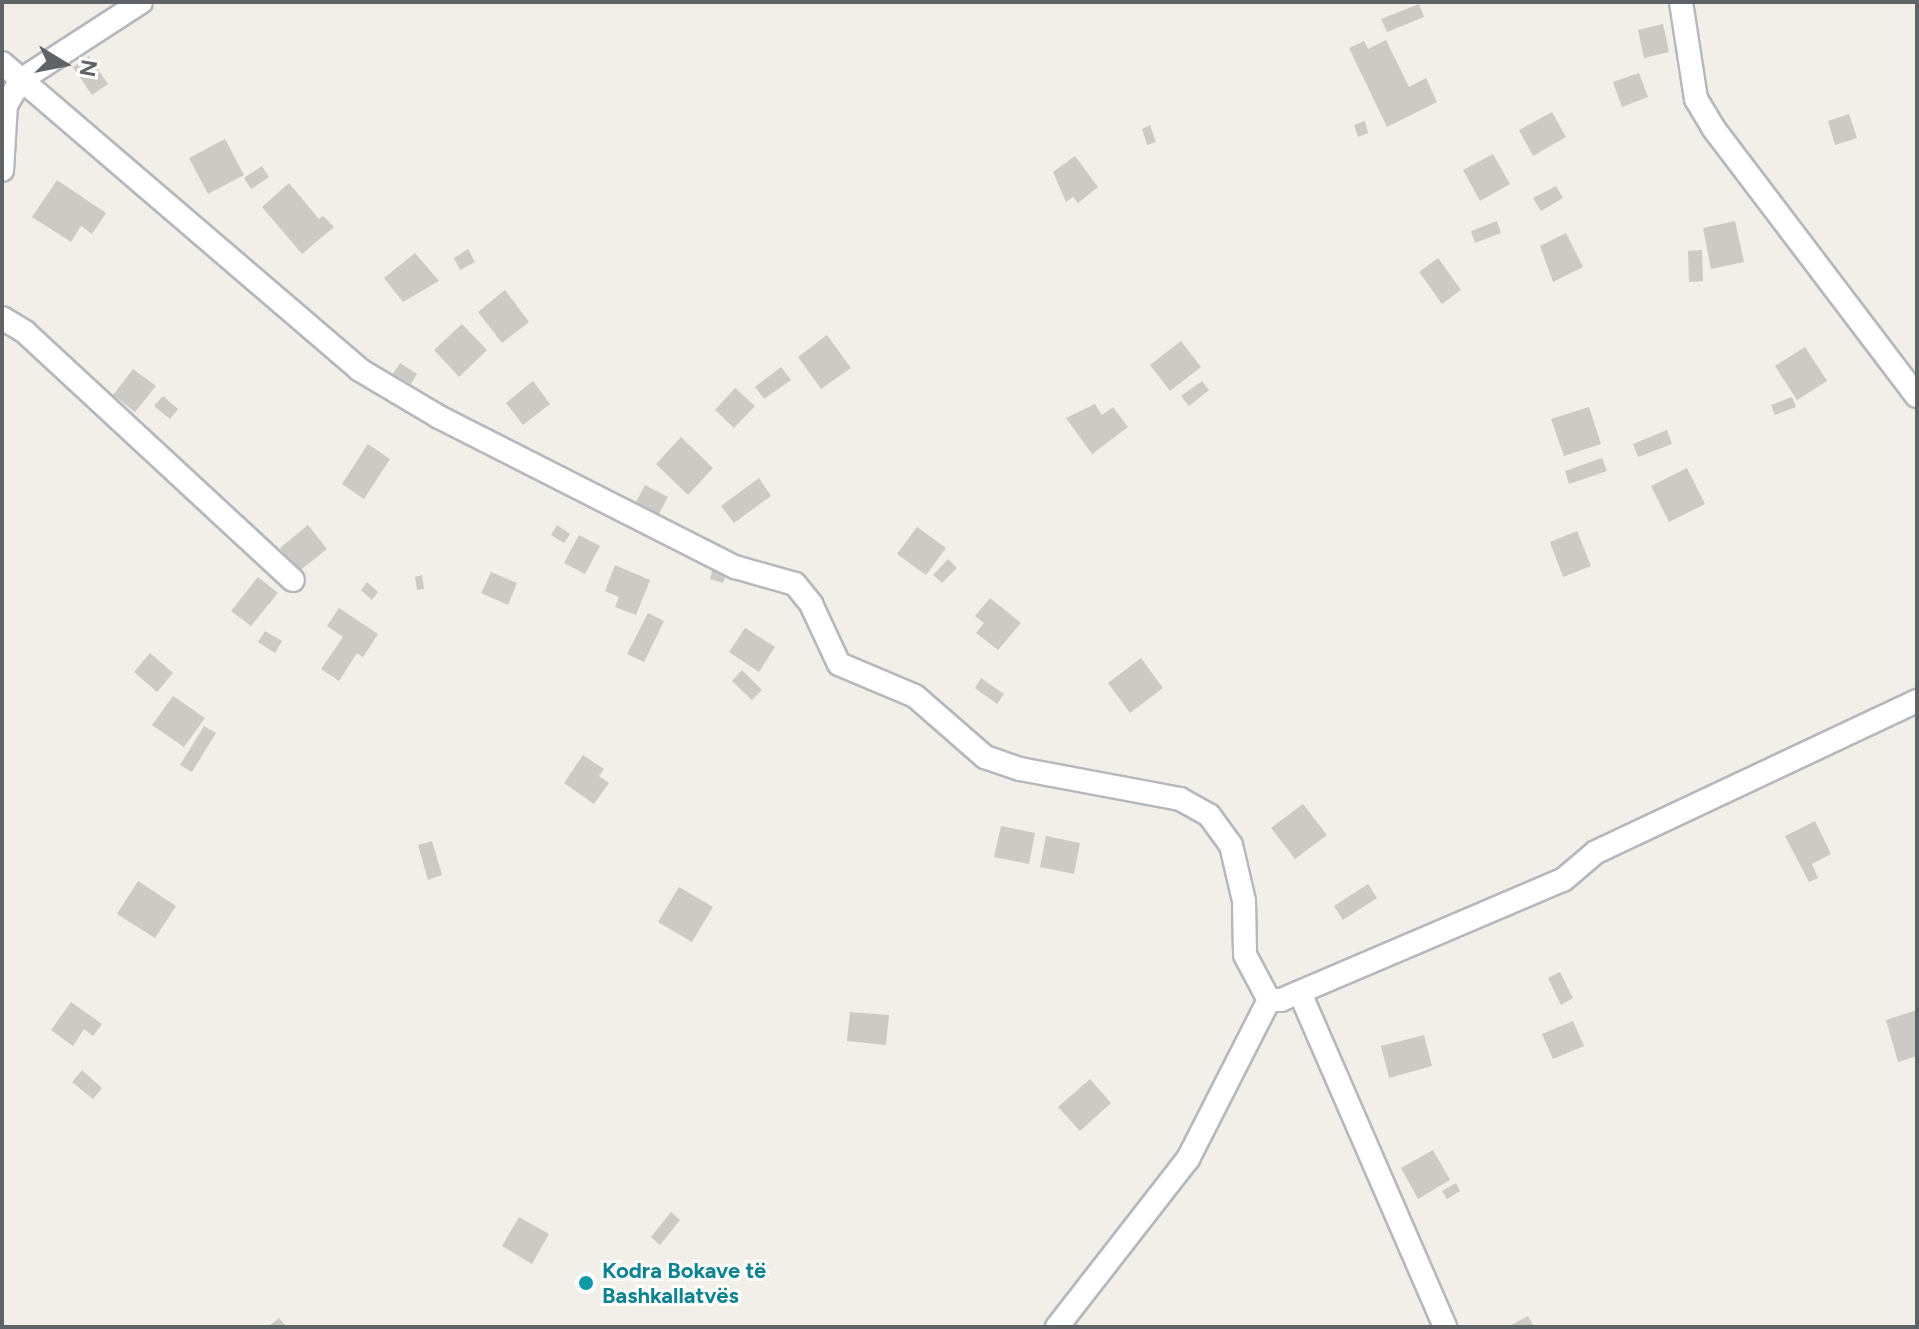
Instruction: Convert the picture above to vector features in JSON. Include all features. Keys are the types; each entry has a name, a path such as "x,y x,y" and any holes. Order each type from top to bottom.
{"street":[{"path":"2,170 6,105 21,80 141,2"},
{"path":"1683,3 1696,99 1714,129 1917,396"},
{"path":"2,63 360,370 439,417 735,567 795,584 811,604 839,664 915,696 985,757 1020,769 1172,797 1209,815 1224,830 1234,854 1244,901 1245,955 1269,1000"},
{"path":"2,318 25,332 293,580"},
{"path":"1269,1000 1300,993 1563,880 1596,852 1917,701"},
{"path":"1300,993 1445,1327"},
{"path":"1057,1327 1188,1159 1269,1000"}],"building":[{"path":"1419,4 1424,17 1387,32 1381,19"},
{"path":"1663,24 1669,52 1644,58 1638,30"},
{"path":"1386,40 1409,87 1426,78 1437,102 1387,127 1349,48 1364,41 1368,49"},
{"path":"89,56 108,84 92,95 73,67"},
{"path":"1639,73 1648,97 1622,107 1613,82"},
{"path":"1552,112 1566,137 1533,156 1519,130"},
{"path":"1849,114 1857,138 1835,145 1828,121"},
{"path":"1365,121 1368,133 1358,137 1354,125"},
{"path":"1150,125 1156,142 1147,145 1142,129"},
{"path":"225,139 244,175 208,194 189,158"},
{"path":"1493,154 1510,184 1480,201 1463,170"},
{"path":"1075,156 1098,187 1078,203 1073,197 1066,202 1053,172"},
{"path":"262,166 269,177 251,189 244,178"},
{"path":"57,180 106,213 92,234 81,226 71,242 32,217"},
{"path":"289,183 319,219 323,216 334,227 302,254 262,207"},
{"path":"1556,186 1563,198 1541,211 1533,198"},
{"path":"1497,221 1501,233 1475,243 1471,231"},
{"path":"1735,221 1744,262 1711,269 1703,228"},
{"path":"1566,233 1583,267 1553,282 1540,246"},
{"path":"468,249 475,262 460,270 454,258"},
{"path":"1702,250 1703,281 1689,282 1688,251"},
{"path":"415,253 439,281 403,302 384,278"},
{"path":"1438,258 1461,290 1442,304 1419,272"},
{"path":"505,290 529,322 502,343 478,312"},
{"path":"462,324 487,350 459,377 434,350"},
{"path":"827,335 851,368 821,389 798,357"},
{"path":"1181,341 1201,367 1170,391 1150,365"},
{"path":"1805,347 1827,381 1797,400 1775,366"},
{"path":"400,363 417,374 411,384 393,374"},
{"path":"781,367 791,380 764,399 755,387"},
{"path":"133,369 156,386 135,412 113,395"},
{"path":"533,381 550,404 523,425 506,403"},
{"path":"1202,381 1209,390 1189,406 1181,396"},
{"path":"735,388 755,406 734,428 715,410"},
{"path":"163,396 178,409 170,419 154,406"},
{"path":"1792,397 1796,407 1775,415 1771,405"},
{"path":"1095,404 1102,415 1113,407 1128,427 1092,454 1066,418"},
{"path":"1589,407 1601,444 1564,456 1551,419"},
{"path":"1667,430 1672,444 1638,457 1633,444"},
{"path":"681,437 713,468 688,495 656,464"},
{"path":"368,444 390,459 364,499 342,484"},
{"path":"1602,458 1607,471 1569,484 1565,471"},
{"path":"1687,468 1705,504 1669,522 1651,486"},
{"path":"759,478 771,496 734,523 721,506"},
{"path":"645,485 668,497 658,516 635,504"},
{"path":"308,525 327,549 298,572 280,548"},
{"path":"557,525 570,534 564,543 551,535"},
{"path":"917,527 946,548 926,575 897,554"},
{"path":"1577,531 1591,566 1563,577 1550,542"},
{"path":"579,535 600,546 585,574 564,563"},
{"path":"948,559 957,568 942,583 933,575"},
{"path":"715,560 729,565 723,583 710,579"},
{"path":"615,565 650,580 636,615 615,607 619,597 605,591"},
{"path":"491,572 517,583 508,605 481,593"},
{"path":"422,575 424,589 417,590 415,577"},
{"path":"258,577 278,593 251,626 231,611"},
{"path":"367,582 378,592 372,600 361,590"},
{"path":"990,598 1021,623 998,650 976,633 984,623 975,616"},
{"path":"339,608 378,634 363,657 357,653 339,681 321,669 343,637 327,626"},
{"path":"648,613 664,621 644,662 627,654"},
{"path":"745,628 775,647 759,672 729,652"},
{"path":"265,631 282,641 275,653 258,642"},
{"path":"150,653 173,673 157,692 134,672"},
{"path":"1141,658 1163,688 1130,713 1108,683"},
{"path":"742,670 762,690 752,700 732,681"},
{"path":"981,678 1004,694 997,704 975,688"},
{"path":"173,696 205,718 184,747 152,725"},
{"path":"204,726 216,733 192,772 180,765"},
{"path":"583,755 604,769 599,776 609,783 594,804 564,783"},
{"path":"1303,804 1327,835 1295,859 1271,828"},
{"path":"1815,821 1831,854 1812,864 1818,878 1809,882 1785,836"},
{"path":"1001,826 1035,833 1029,864 994,857"},
{"path":"1046,836 1080,843 1074,874 1040,867"},
{"path":"432,841 442,875 428,880 418,845"},
{"path":"138,881 176,906 155,938 117,914"},
{"path":"1368,884 1377,898 1343,920 1334,906"},
{"path":"679,887 713,907 692,942 658,922"},
{"path":"1560,972 1573,998 1561,1005 1548,978"},
{"path":"71,1002 102,1024 93,1036 84,1029 73,1046 51,1030"},
{"path":"1917,1010 1917,1056 1898,1062 1886,1020"},
{"path":"850,1012 889,1015 886,1045 847,1041"},
{"path":"1573,1021 1584,1046 1553,1059 1542,1034"},
{"path":"1424,1035 1432,1066 1389,1078 1381,1046"},
{"path":"82,1070 102,1088 93,1099 72,1082"},
{"path":"1090,1079 1111,1103 1080,1131 1058,1107"},
{"path":"1433,1150 1450,1180 1418,1199 1401,1168"},
{"path":"1456,1183 1460,1191 1447,1199 1442,1191"},
{"path":"671,1212 680,1220 660,1245 651,1237"},
{"path":"519,1217 549,1234 532,1264 502,1246"},
{"path":"1528,1316 1534,1327 1508,1327"},
{"path":"279,1318 287,1327 268,1327"}],"place":[{"name":"Kodra Bokave të Bashkallatvës","path":"586,1283"}]}
